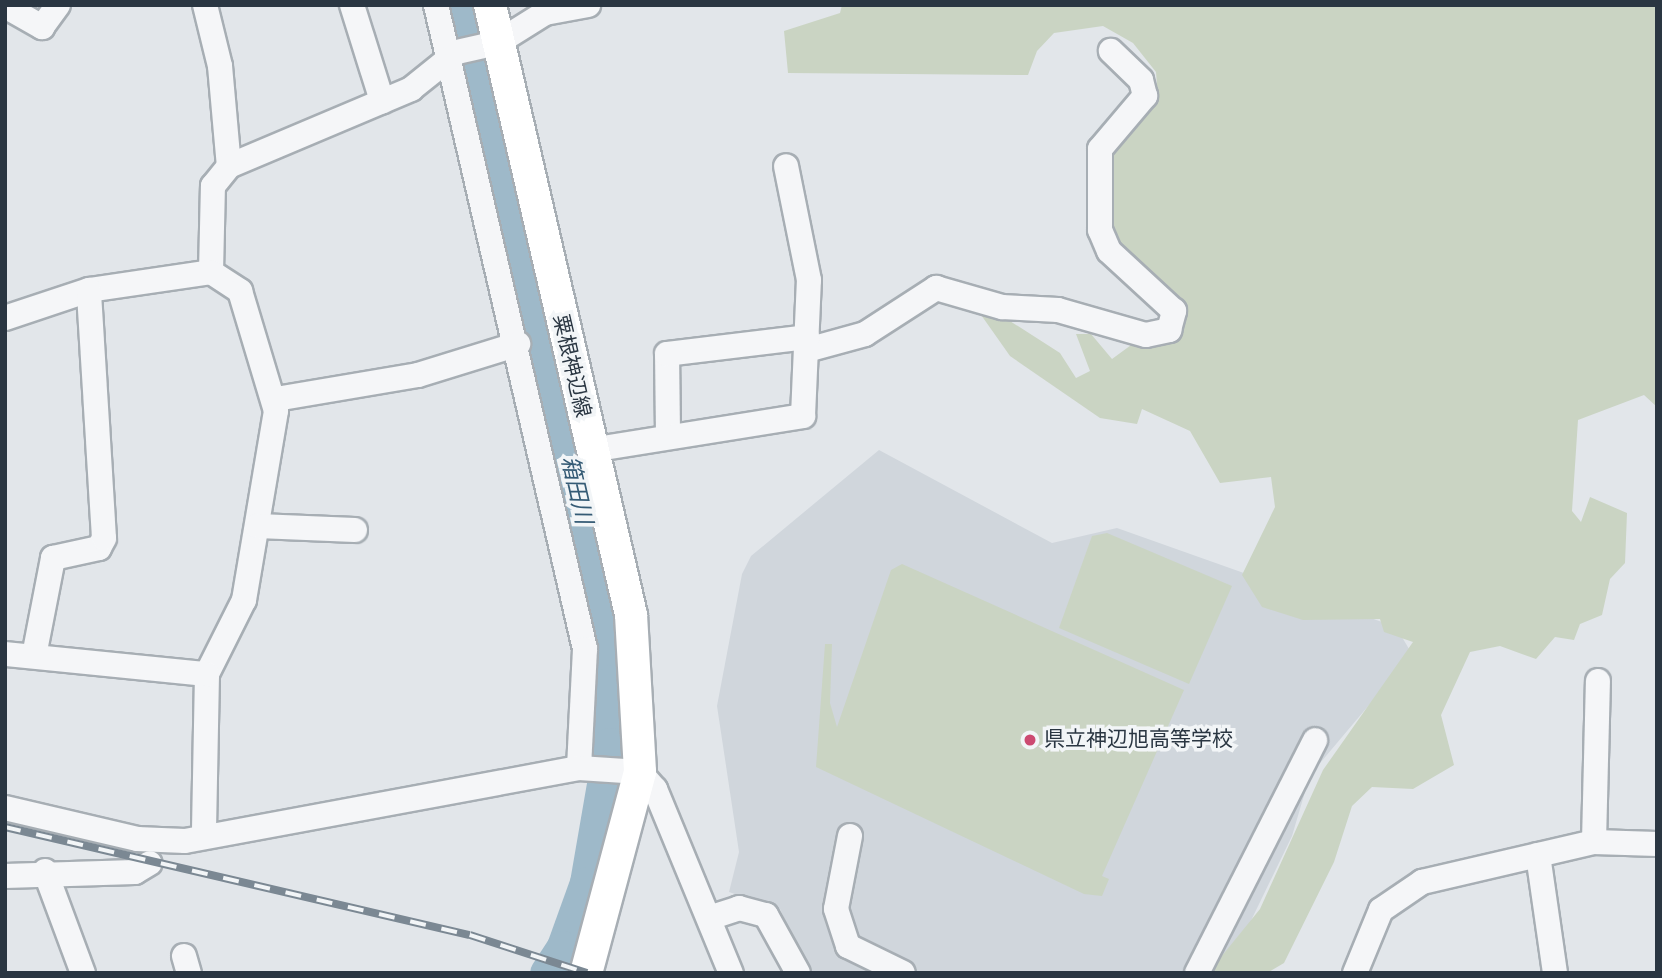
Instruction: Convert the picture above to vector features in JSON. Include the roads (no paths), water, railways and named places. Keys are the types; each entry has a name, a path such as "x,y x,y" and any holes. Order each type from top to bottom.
{"main road":[{"name":"粟根神辺線","path":"490,5 494,44 631,615 636,772 586,973"}],"street":[{"path":"5,6 42,27 58,5"},
{"path":"205,5 220,66 229,166"},
{"path":"352,5 382,101"},
{"path":"436,5 452,56 585,649 583,768"},
{"path":"211,272 213,186 229,166 382,101 452,56 494,44 545,13 588,5"},
{"path":"668,433 667,354 807,343 865,334 936,288 1002,307 1058,310 1146,335 1169,330 1174,311 1110,251 1100,230 1100,149 1145,96 1141,79 1111,51"},
{"path":"591,450 668,433 803,416 809,280 786,166"},
{"path":"5,318 89,290 211,272 240,291 276,399 258,526 244,600 207,674 204,837"},
{"path":"34,656 53,558 99,548 104,538 89,290"},
{"path":"276,399 418,375 518,344"},
{"path":"258,526 355,530"},
{"path":"5,654 207,674"},
{"path":"1594,842 1598,681"},
{"path":"1197,973 1315,740"},
{"path":"5,808 137,839 204,837 583,768 636,772 655,789 731,973"},
{"path":"850,836 836,909 848,946 903,973"},
{"path":"1355,973 1366,935 1394,898 1422,882 1594,842 1657,844"},
{"path":"1538,855 1555,973"},
{"path":"5,876 45,871 135,872 150,863"},
{"path":"45,871 83,973"},
{"path":"709,918 739,908 766,915 798,973"}],"waterway":[{"name":"箱田川","path":"466,5 613,681 610,744 586,883 563,947 546,973"}],"railway":[{"path":"5,827 470,935 587,973"}],"place":[{"name":"県立神辺旭高等学校","path":"1030,740"}]}
